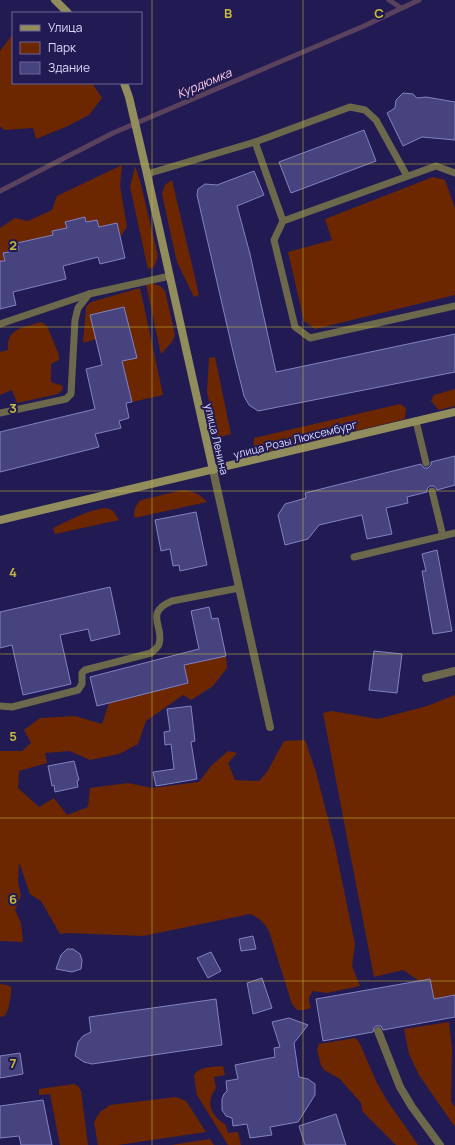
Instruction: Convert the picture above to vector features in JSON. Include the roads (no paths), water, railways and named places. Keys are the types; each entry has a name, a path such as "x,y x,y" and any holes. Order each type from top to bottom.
{"main road":[{"path":"55,0 67,12"},
{"name":"улица Ленина","path":"124,84 129,97 143,156 213,470"},
{"name":"улица Розы Люксембург","path":"0,520 455,412"}],"street":[{"name":"улица Ленина","path":"213,470 270,727"},
{"path":"426,678 455,671"},
{"path":"378,1031 400,1088 440,1145"}],"lane":[{"path":"147,174 255,142 350,107 365,110 376,120 407,176"},
{"path":"255,142 283,221"},
{"path":"455,173 436,166 283,221 274,240 295,327 310,338 455,306"},
{"path":"0,324 89,294 170,276"},
{"path":"0,413 66,398 71,394 74,320 78,308 89,294"},
{"path":"416,421 426,463"},
{"path":"432,491 443,536"},
{"path":"354,557 455,533"},
{"path":"0,706 12,707 78,690 82,684 82,673 85,670 150,653 157,648 160,643 160,637 156,619 158,611 164,605 172,601 239,588"}],"waterway":[{"path":"389,0 401,8"},
{"name":"Курдюмка","path":"0,191 113,133 364,26 419,0"}]}
